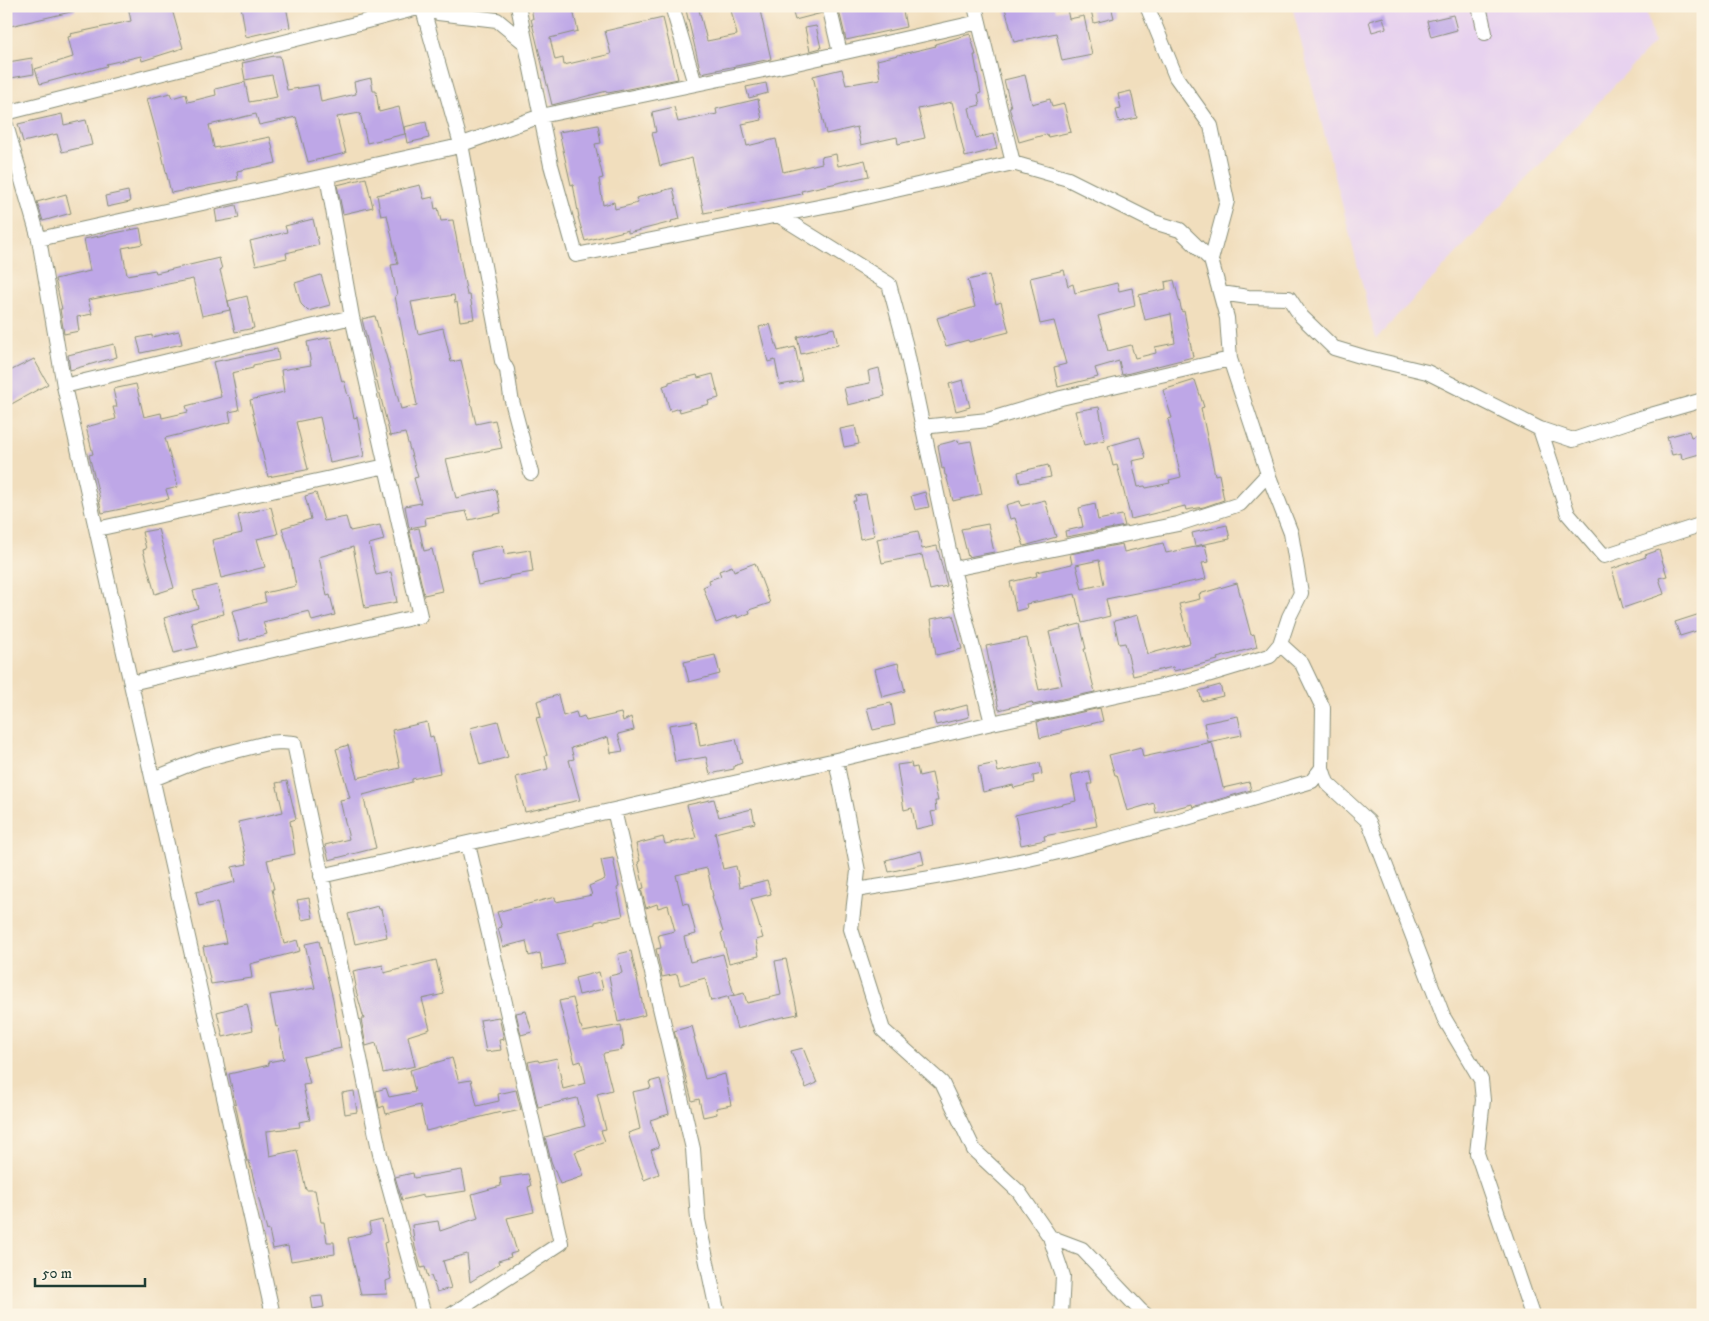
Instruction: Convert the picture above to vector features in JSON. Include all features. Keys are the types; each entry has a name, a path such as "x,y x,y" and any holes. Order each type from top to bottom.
{"street":[{"path":"321,876 992,723 1194,679 1270,656 1280,644 1289,617 1302,593 1291,533 1268,474 1230,359 1227,318 1211,260 1180,230 1154,222 1068,179 1013,163 839,203 576,255 551,164 518,6"},
{"path":"672,6 695,84"},
{"path":"829,6 840,53"},
{"path":"976,6 1013,163"},
{"path":"1147,6 1176,77 1211,126 1228,201 1211,260"},
{"path":"1479,6 1485,33"},
{"path":"6,113 422,7 438,13 497,20 525,42"},
{"path":"422,7 461,144 502,361 507,370 511,397 531,473"},
{"path":"39,239 450,148 541,116 979,22"},
{"path":"6,125 39,239 64,386 273,1315"},
{"path":"131,683 420,616 352,317 327,176"},
{"path":"778,214 889,284 905,343 953,569 992,723"},
{"path":"1221,293 1248,297 1289,298 1301,316 1334,348 1428,372 1540,429 1573,440 1703,400"},
{"path":"64,386 352,317"},
{"path":"922,428 988,420 1061,398 1230,359"},
{"path":"1540,429 1568,514 1604,556 1703,524"},
{"path":"97,529 386,466"},
{"path":"953,569 1178,524 1240,504 1268,474"},
{"path":"1280,644 1302,664 1323,708 1322,768 1327,783 1369,822 1444,1018 1481,1080 1483,1100 1477,1153 1532,1315"},
{"path":"153,779 200,760 268,744 294,743 380,1154 424,1315"},
{"path":"836,760 858,871 850,929 883,1030 942,1083 974,1150 1019,1192 1050,1237 1063,1276 1061,1315"},
{"path":"856,890 1019,861 1177,821 1312,781 1322,768"},
{"path":"614,810 693,1149 698,1220 718,1315"},
{"path":"451,1315 562,1243 468,844"},
{"path":"1050,1237 1082,1249 1140,1312 1146,1315"}],"shaded area":[{"path":"1292,6 1645,6 1654,43 1376,339"}],"building":[{"path":"16,6 75,6 75,11 6,27 6,9"},
{"path":"128,6 171,6 183,48 142,61 141,56 106,64 107,66 40,84 35,69 73,57 68,37 71,36 70,34 131,21"},
{"path":"241,6 286,6 290,27 246,37"},
{"path":"531,6 572,6 578,31 550,38 555,60 563,58 564,65 611,54 605,31 663,18 678,79 608,93 607,91 552,105 531,19 533,19"},
{"path":"685,6 698,6 707,41 737,35 730,6 759,6 771,59 701,73"},
{"path":"791,6 820,6 822,13 795,20"},
{"path":"838,6 902,6 906,27 846,40"},
{"path":"1014,6 1055,6 1056,11 1067,9 1069,19 1084,16 1092,55 1062,61 1056,33 1014,42 1005,8"},
{"path":"1090,6 1111,6 1114,18 1094,23"},
{"path":"1453,15 1457,30 1431,37 1427,21"},
{"path":"1383,17 1386,28 1372,32 1369,21"},
{"path":"816,26 821,48 810,51 805,28"},
{"path":"970,34 976,55 974,55 981,93 978,94 980,105 969,108 976,138 993,134 997,149 965,157 952,102 918,109 925,138 898,144 897,137 861,145 857,127 826,134 813,76 842,69 846,85 880,79 877,60 936,46 935,44"},
{"path":"280,56 287,90 318,85 321,102 356,94 354,82 371,78 373,91 376,91 379,112 399,107 405,134 367,143 360,113 337,117 346,153 308,162 296,117 259,125 256,114 209,125 214,148 270,137 276,163 237,171 238,180 171,193 147,99 170,93 172,98 186,94 188,102 216,95 215,89 245,82 249,102 277,97 272,75 245,80 242,63"},
{"path":"32,58 34,74 11,78 8,62"},
{"path":"1025,75 1032,104 1050,99 1052,107 1064,104 1071,132 1048,137 1047,134 1019,142 1004,80"},
{"path":"766,83 768,93 749,98 746,87"},
{"path":"1131,91 1137,118 1119,122 1116,110 1121,109 1118,94"},
{"path":"758,99 762,120 742,124 747,146 776,139 783,172 822,163 821,157 836,154 838,166 865,160 869,176 801,191 802,194 704,213 692,158 660,166 652,133 656,132 652,112 674,107 678,122 717,114 716,109"},
{"path":"62,114 64,125 86,120 92,145 62,152 57,134 23,142 18,124"},
{"path":"426,122 429,138 407,143 404,127"},
{"path":"598,125 601,143 595,144 603,178 599,179 603,205 614,202 615,209 638,203 636,198 673,188 680,219 628,233 628,230 585,241 578,217 573,184 571,185 559,132"},
{"path":"366,178 373,207 343,214 337,185"},
{"path":"420,185 424,199 433,197 435,209 438,208 441,221 453,220 467,295 470,295 474,319 460,321 454,295 411,302 418,334 443,328 451,362 461,360 476,424 495,420 502,448 446,459 456,498 496,489 501,513 469,520 466,511 425,518 426,525 409,528 405,506 421,503 414,478 418,477 405,433 390,436 362,319 375,316 401,409 417,405 395,296 397,295 391,265 398,264 387,215 381,216 377,195"},
{"path":"128,191 130,202 107,207 105,196"},
{"path":"66,194 71,213 43,221 37,202"},
{"path":"236,205 239,218 217,222 215,210"},
{"path":"313,219 319,245 286,253 287,258 256,265 250,241 287,232 285,226"},
{"path":"140,228 143,244 122,248 127,275 155,270 156,273 219,258 222,269 220,270 230,310 202,316 193,279 88,300 92,314 77,317 79,331 64,334 60,309 62,309 55,279 90,271 84,239"},
{"path":"1064,270 1068,286 1073,284 1075,293 1117,283 1119,291 1132,288 1135,306 1098,316 1108,351 1131,345 1135,358 1156,353 1155,347 1175,343 1171,314 1145,320 1139,295 1166,289 1165,282 1174,280 1182,312 1184,311 1193,357 1122,375 1119,361 1095,368 1098,377 1058,387 1054,367 1066,364 1054,321 1040,324 1030,278"},
{"path":"321,275 330,305 308,311 301,304 295,283"},
{"path":"989,275 996,304 1001,302 1009,332 946,346 937,318 975,307 968,280"},
{"path":"247,296 254,328 235,332 228,301"},
{"path":"770,324 778,351 795,347 802,381 780,385 775,360 768,362 759,327"},
{"path":"834,328 838,345 801,354 797,337"},
{"path":"179,331 182,344 141,353 137,338"},
{"path":"331,337 342,382 344,381 349,395 354,418 357,417 364,456 330,463 320,417 296,422 308,469 268,477 250,400 284,392 281,370 311,365 307,342"},
{"path":"114,344 117,357 70,370 68,355"},
{"path":"277,349 279,360 253,365 253,368 232,373 239,410 229,412 231,422 165,438 178,487 166,490 169,499 102,513 89,455 93,454 86,427 116,419 113,407 117,407 113,389 136,384 144,417 161,413 162,418 188,412 186,406 221,397 213,362"},
{"path":"34,359 48,384 6,407 6,373"},
{"path":"879,368 885,396 848,405 844,388 870,383 868,371"},
{"path":"713,374 719,398 708,401 709,404 680,412 679,408 670,411 663,386 669,384 669,382 697,375 698,378"},
{"path":"963,380 970,407 956,411 949,384"},
{"path":"1195,380 1204,407 1201,408 1215,475 1219,474 1224,500 1204,507 1186,510 1185,506 1131,519 1117,465 1113,466 1108,446 1140,437 1146,458 1132,461 1138,487 1145,486 1146,488 1170,483 1169,480 1181,477 1168,419 1172,418 1163,390"},
{"path":"1099,407 1105,440 1084,445 1075,411"},
{"path":"855,426 859,444 844,447 840,429"},
{"path":"1689,431 1691,437 1700,434 1703,442 1703,453 1682,459 1681,453 1672,455 1667,437"},
{"path":"958,440 959,443 971,441 982,494 953,501 944,468 942,469 938,445"},
{"path":"1048,465 1051,477 1020,483 1018,472"},
{"path":"925,492 929,507 915,510 911,496"},
{"path":"316,493 324,521 346,517 350,531 380,525 384,540 369,544 376,575 391,572 397,602 365,608 353,547 319,557 327,596 330,595 335,615 312,621 309,611 263,622 267,634 240,641 232,611 266,602 264,593 296,586 290,554 282,528 311,519 305,496"},
{"path":"866,494 874,536 860,539 853,501 856,501 855,496"},
{"path":"1045,500 1056,537 1024,546 1015,518 1010,519 1006,505 1020,501 1021,506"},
{"path":"1095,504 1098,520 1122,515 1125,526 1066,537 1065,531 1083,527 1079,508"},
{"path":"271,507 278,534 257,539 265,567 221,578 212,540 242,533 238,515"},
{"path":"988,524 994,552 968,557 961,529"},
{"path":"1227,525 1230,539 1195,546 1192,533"},
{"path":"419,528 424,551 432,549 442,591 424,595 409,530"},
{"path":"158,529 174,588 155,594 143,550 146,549 142,532"},
{"path":"918,531 922,549 937,546 947,586 930,590 922,555 882,563 877,539"},
{"path":"1163,543 1166,553 1205,545 1209,562 1202,563 1206,579 1106,599 1110,616 1082,623 1075,594 1026,604 1027,608 1016,611 1010,582 1037,576 1036,572 1072,564 1070,554 1122,544 1124,552","holes":["1099,560 1104,584 1082,589 1076,565"]},
{"path":"503,545 504,554 530,550 533,572 509,576 509,578 478,585 471,552"},
{"path":"1659,550 1667,576 1659,578 1664,594 1623,608 1612,569 1646,557 1645,555"},
{"path":"755,563 770,603 749,610 750,613 737,618 737,615 716,623 703,587 710,584 709,580 721,576 719,571 732,566 734,571"},
{"path":"1237,583 1251,635 1254,634 1257,647 1217,658 1218,660 1174,671 1173,667 1133,676 1125,643 1119,644 1114,621 1138,615 1148,654 1190,643 1179,604 1200,599 1199,594"},
{"path":"217,585 224,614 191,622 198,647 174,653 164,618 198,608 193,591"},
{"path":"1703,613 1703,629 1680,636 1675,622"},
{"path":"953,615 962,649 936,655 931,619"},
{"path":"1080,624 1095,692 1033,705 1032,702 999,710 986,646 1027,638 1039,690 1062,685 1049,632"},
{"path":"715,655 720,674 689,682 684,662"},
{"path":"898,663 905,691 882,697 875,669"},
{"path":"1220,685 1223,696 1202,701 1199,691"},
{"path":"558,695 563,716 576,712 578,718 584,716 586,721 621,713 623,721 631,717 634,730 618,734 623,751 611,753 608,737 571,748 574,759 569,760 580,800 525,812 516,777 548,769 545,756 547,755 536,718 541,717 537,701"},
{"path":"891,703 895,725 873,730 867,708"},
{"path":"967,705 969,717 936,725 933,714"},
{"path":"1100,708 1103,721 1040,738 1037,722"},
{"path":"1238,716 1242,735 1208,742 1204,723"},
{"path":"498,721 508,757 480,765 470,728"},
{"path":"696,721 700,746 736,739 742,763 734,766 734,769 710,774 706,757 675,762 669,725"},
{"path":"427,722 430,737 433,736 440,773 412,779 412,782 363,795 376,848 329,860 325,845 349,839 340,800 350,798 336,749 348,745 357,778 400,768 392,730"},
{"path":"1212,742 1223,788 1249,782 1251,790 1193,807 1192,804 1156,813 1154,803 1127,811 1109,755 1141,747 1143,757"},
{"path":"911,763 912,768 917,767 919,776 932,773 938,801 935,801 936,811 931,812 934,825 916,829 912,808 904,810 897,765"},
{"path":"996,763 998,772 1040,763 1042,774 1033,776 1034,783 1014,788 1013,785 983,792 978,767"},
{"path":"1089,771 1092,784 1088,784 1097,826 1044,836 1045,840 1021,845 1015,815 1076,801 1071,775"},
{"path":"287,781 296,819 290,821 295,854 267,860 284,944 297,940 300,951 250,964 252,978 211,984 203,947 226,943 217,902 199,906 196,892 235,882 232,867 247,864 238,822 283,812 276,783"},
{"path":"714,799 719,817 752,809 755,823 715,833 723,869 736,866 740,887 767,880 771,894 751,899 763,938 756,940 759,956 729,963 707,868 676,875 683,904 688,903 696,934 684,937 690,962 723,954 734,995 711,1001 705,978 680,985 677,974 662,977 656,949 661,948 658,935 675,931 668,905 658,908 657,904 646,908 641,889 644,888 636,844 663,837 665,844 696,838 687,805"},
{"path":"921,851 924,864 889,872 886,860"},
{"path":"613,858 623,916 558,933 565,964 543,969 540,953 529,956 526,941 503,947 498,928 502,927 497,912 555,897 556,902 592,895 589,886 605,879 601,860"},
{"path":"309,898 313,918 302,920 297,900"},
{"path":"378,906 381,909 387,937 355,944 348,914"},
{"path":"319,941 333,999 341,1048 303,1057 310,1084 303,1085 310,1120 299,1122 300,1127 267,1131 267,1133 270,1156 297,1150 306,1190 315,1190 321,1222 324,1222 327,1242 334,1242 335,1254 291,1261 288,1246 273,1249 269,1230 267,1231 249,1161 247,1161 229,1074 269,1065 268,1062 284,1059 270,995 315,988 305,944"},
{"path":"631,951 645,1015 618,1022 609,976 622,973 618,954"},
{"path":"786,959 798,1014 737,1029 728,997 744,993 747,1003 781,995 775,961"},
{"path":"436,960 444,994 422,999 430,1029 408,1036 415,1066 383,1073 376,1043 366,1046 361,1019 364,1019 355,987 353,971 383,965 384,973"},
{"path":"599,972 603,989 579,995 575,978"},
{"path":"573,998 583,1032 621,1025 624,1046 621,1047 622,1050 604,1053 603,1055 612,1090 597,1094 606,1130 601,1131 605,1141 575,1152 584,1176 560,1184 551,1161 545,1137 585,1126 577,1098 538,1107 528,1062 538,1060 539,1062 557,1058 563,1089 586,1083 581,1061 575,1063 559,1001"},
{"path":"247,1004 253,1030 223,1037 217,1012"},
{"path":"526,1011 532,1032 521,1035 516,1013"},
{"path":"499,1017 504,1039 499,1040 501,1050 486,1052 480,1020"},
{"path":"692,1026 705,1079 725,1074 731,1105 716,1108 717,1114 703,1117 699,1099 692,1101 674,1031"},
{"path":"803,1048 817,1083 806,1088 791,1051"},
{"path":"452,1058 459,1082 471,1080 477,1106 499,1101 498,1094 516,1090 521,1110 502,1114 501,1112 426,1131 420,1105 386,1114 384,1106 379,1108 376,1091 386,1088 389,1097 415,1092 410,1070"},
{"path":"660,1079 669,1114 650,1120 659,1147 651,1150 659,1174 644,1180 628,1133 640,1129 632,1092 651,1088 649,1082"},
{"path":"354,1091 357,1112 345,1114 342,1093"},
{"path":"462,1170 466,1191 423,1197 423,1195 402,1200 395,1177 413,1173 414,1178"},
{"path":"528,1174 531,1186 528,1187 534,1212 507,1218 517,1252 510,1254 511,1257 498,1261 499,1264 470,1282 467,1254 443,1261 451,1288 437,1292 431,1276 428,1277 425,1267 421,1268 415,1247 412,1225 438,1221 440,1231 478,1218 472,1194 501,1186 500,1178"},
{"path":"382,1220 387,1242 384,1243 391,1279 386,1281 387,1294 361,1295 348,1238 371,1233 369,1223"},
{"path":"322,1296 324,1307 313,1309 311,1297"}]}
